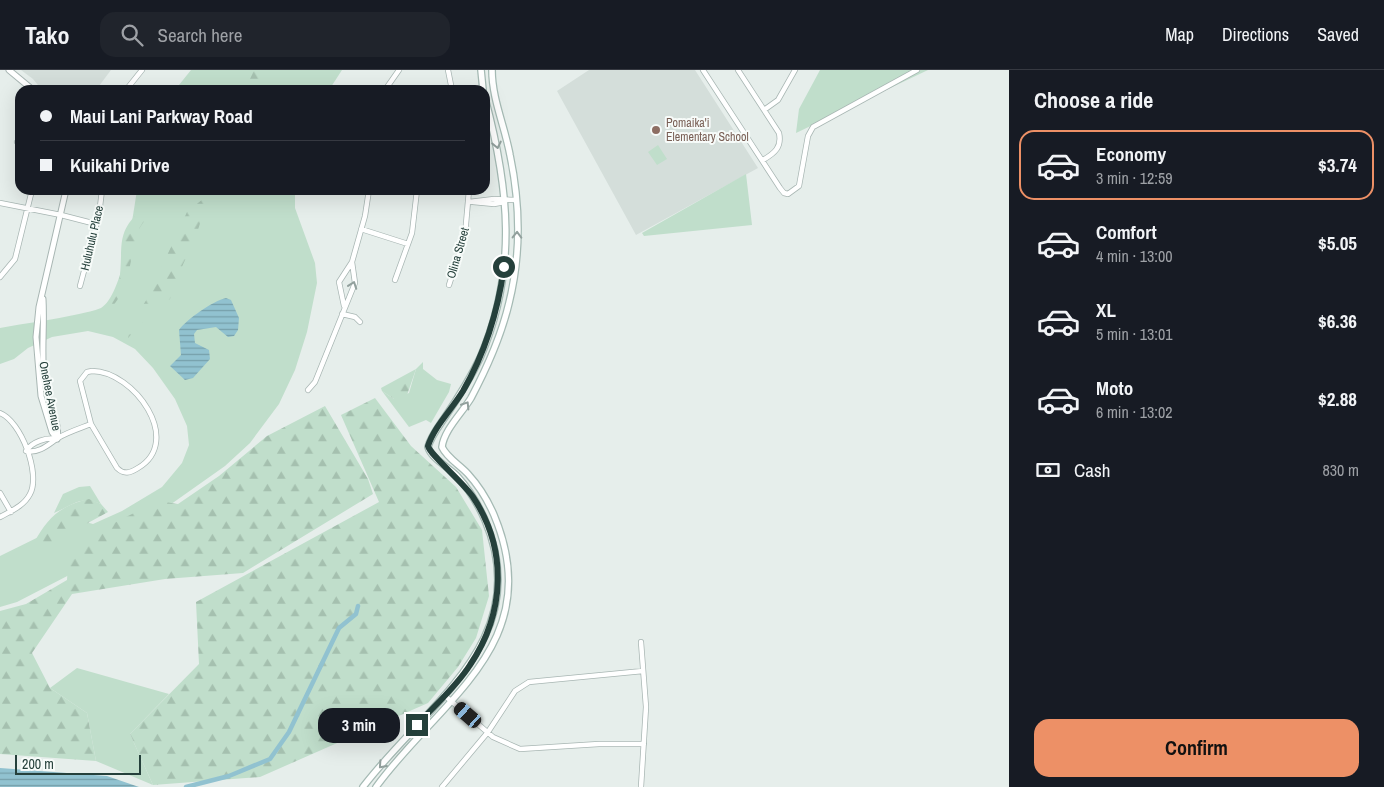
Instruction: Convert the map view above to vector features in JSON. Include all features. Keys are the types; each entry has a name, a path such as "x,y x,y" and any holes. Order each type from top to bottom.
{"main road":[{"path":"481,70 482,85"},
{"path":"376,787 474,677 491,649 505,612 508,580 504,545 492,510 469,476 442,447 445,438 470,399 489,362 501,333 515,271 516,200 510,155 494,93 492,70"},
{"path":"363,787 470,666 490,626 498,598 499,574 492,538 478,504 458,477 430,452 428,446 480,358 493,323 501,286 506,249 505,201 503,173 490,119"}],"street":[{"path":"9,70 27,85"},
{"path":"130,85 142,70"},
{"path":"388,85 399,70"},
{"path":"448,70 451,85"},
{"path":"703,70 784,194 792,193 799,186 808,136 813,127 917,70"},
{"path":"746,70 739,72 778,133 780,143 773,154 763,160"},
{"path":"764,110 778,100 795,70"},
{"path":"0,277 14,258 31,195"},
{"name":"Onehee Avenue","path":"57,438 52,432 43,407 37,369 37,324 65,195"},
{"name":"Huluhulu Place","path":"80,286 96,224 101,195"},
{"path":"344,306 339,282 352,262 368,195"},
{"path":"394,280 408,244 415,218 417,195"},
{"name":"Olina Street","path":"449,285 465,234 471,202 470,195"},
{"path":"471,202 503,204 505,201 516,200"},
{"path":"0,203 61,214 96,224"},
{"path":"361,229 408,244"},
{"path":"308,390 315,382 335,338 344,306 355,283 352,262"},
{"path":"342,314 355,317 360,322"},
{"path":"92,371 113,374 130,386 147,409 158,436 156,450 148,462 128,473 122,472 117,468 92,424 80,386 82,376 92,371"},
{"path":"0,413 14,423 26,451 34,478 32,490 25,501 0,517"},
{"path":"26,451 32,453 52,444 57,438 92,424"},
{"path":"0,493 10,512"},
{"path":"641,642 646,707 641,787"},
{"path":"442,787 488,732 516,691 529,682 643,671"},
{"path":"444,695 488,732 512,746 526,749 599,744 644,744"}],"shaded area":[{"path":"21,70 111,70 100,85 38,85"},
{"name":"Pomaika'i Elementary School","path":"589,70 695,70 758,168 636,235 557,91"}],"green space":[{"path":"191,70 342,70 332,85 179,85"},
{"path":"254,70 268,70 264,85 247,85"},
{"path":"820,70 928,70 796,133 799,109"},
{"path":"658,145 667,159 657,165 648,152"},
{"path":"746,174 752,225 644,236 642,233"},
{"path":"136,195 295,195 295,208 315,263 317,283 307,332 295,370 279,404 250,443 225,466 75,572 17,602 0,607 0,556 75,519 93,524 122,511 162,487 182,463 189,445 187,426 175,399 153,368 135,349 113,337 88,331 52,337 28,348 14,359 0,364 0,328 59,318 101,308 109,300 115,288 130,235"},
{"path":"208,195 220,195 203,214 170,299 156,307 128,338 128,328 147,299 187,212"},
{"path":"144,207 149,214 137,234 128,276 120,296 106,312 118,285 125,231"},
{"path":"423,362 423,369 437,380 451,384 449,392 431,423 426,420 409,427 382,391 394,399 409,393 416,369"},
{"path":"416,369 405,401 394,399 382,391 381,388"},
{"path":"375,398 411,446 456,487 482,530 489,596 476,638 458,667 428,703 260,777 153,785 130,734 199,664 196,602 379,502 341,415"},
{"path":"325,406 368,479 373,494 243,573 165,579 72,594 32,653 50,688 87,713 96,761 0,754 0,611 26,604 67,580 68,564 106,527 158,501 178,504 219,476 267,436"},
{"path":"90,486 101,504 87,500 77,502 54,513 63,494 79,487"},
{"path":"89,499 101,504 108,512 66,535 60,545 45,551 34,543 44,526 56,514 70,505"},
{"path":"77,668 169,694 130,734 153,785 96,761 87,713 50,688"}],"water":[{"path":"226,298 231,300 239,318 238,330 234,336 228,337 216,327 197,330 194,334 195,343 209,350 210,359 193,378 185,380 170,366 181,355 179,330 201,311"},
{"path":"0,768 107,776 139,787 0,787"}],"waterway":[{"path":"186,787 229,776 270,759 289,732 339,628 356,614 358,606"}],"place":[{"name":"Pomaika'i Elementary School","path":"656,130"}],"route":[{"path":"417,725 470,666 485,639 495,614 499,574 492,538 480,509 469,491 458,477 428,450 428,444 462,391 480,358 493,323 504,267"}]}
